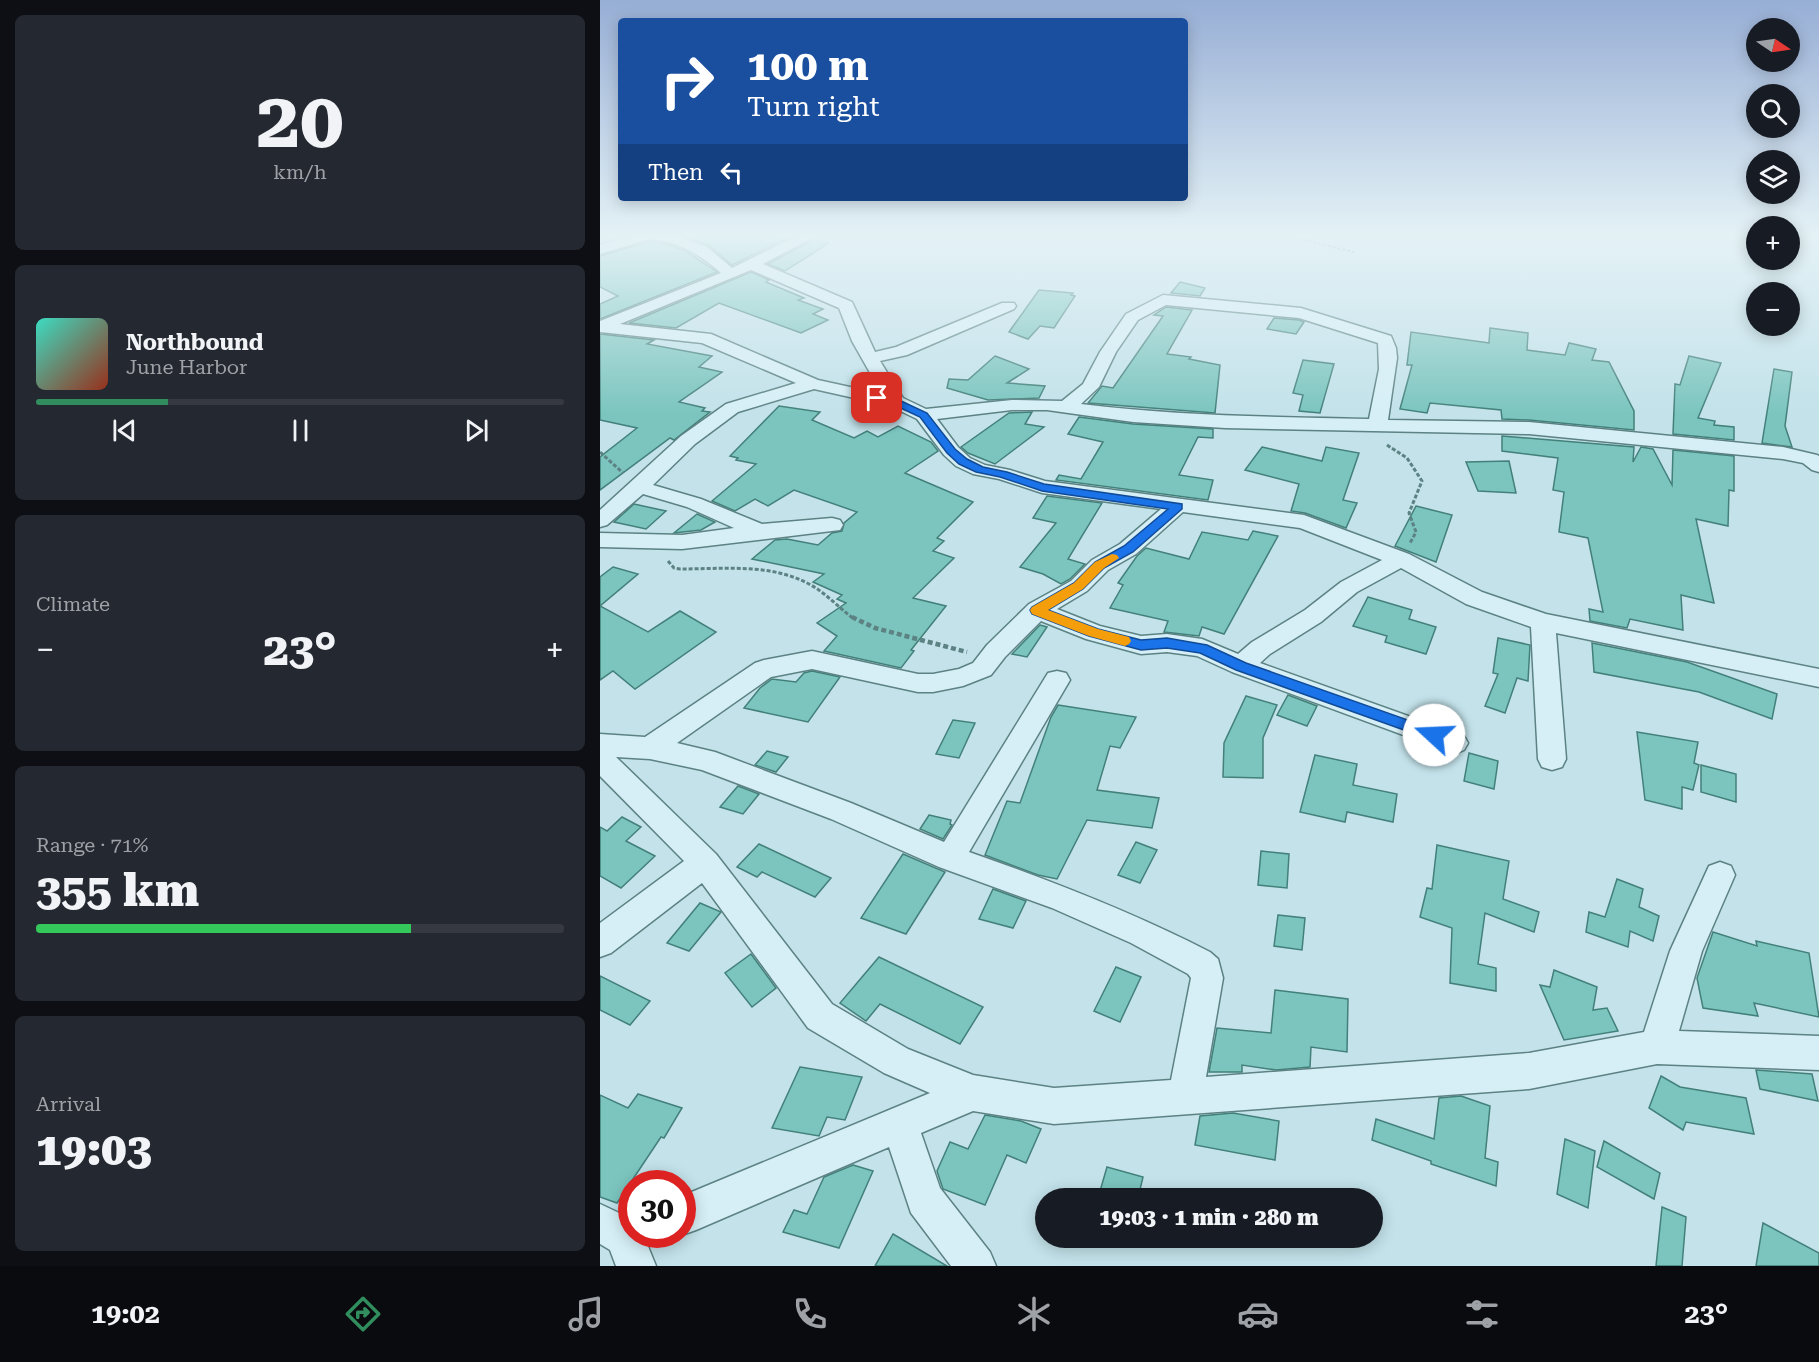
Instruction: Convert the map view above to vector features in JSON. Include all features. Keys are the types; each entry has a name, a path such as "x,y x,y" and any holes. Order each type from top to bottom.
{"street":[{"path":"600,327 682,294"},
{"path":"821,294 846,305 855,329 896,402"},
{"path":"1068,406 1090,387 1108,352 1132,317 1163,300 1186,300 1301,314 1385,340 1388,362 1377,426"},
{"path":"870,358 901,351 1008,306"},
{"path":"600,327 715,341 772,369 813,384 896,402 924,415 951,451 963,462 980,470 1003,474 1042,488 1304,522 1401,559 1474,598 1542,622 1819,678"},
{"path":"600,520 639,487 688,440 732,408 813,384"},
{"path":"924,415 1012,405 1068,406 1172,420 1377,426 1494,426 1606,434 1783,453 1810,459 1819,466"},
{"path":"639,487 694,503 760,531"},
{"path":"650,748 764,669 812,660 903,681 933,683 970,675 982,669 1037,610 1079,586 1100,565 1128,549 1178,506"},
{"path":"600,540 663,542 832,525"},
{"path":"1241,666 1260,648 1312,616 1349,587 1401,559"},
{"path":"1037,610 1094,633 1141,645 1167,643 1202,648 1241,666 1455,743"},
{"path":"1542,622 1552,759"},
{"path":"950,858 1057,680"},
{"path":"600,745 650,748 705,760 841,811 950,858 1062,898 1142,933 1198,963 1206,970 1207,978 1185,1096"},
{"path":"600,758 705,862 820,1016 896,1062 973,1093 1054,1106 1529,1071 1657,1047 1819,1053"},
{"path":"600,942 705,862"},
{"path":"1657,1047 1686,951 1720,875"},
{"path":"696,1210 973,1093"},
{"path":"900,1124 925,1199 976,1266"}],"path":[{"path":"1377,426 1389,448 1407,458 1422,481 1408,513 1416,532 1401,559"},
{"path":"600,452 639,487"},
{"path":"663,542 667,558 674,568 748,570 785,575 811,585 854,620 876,628 956,647 989,661"}],"building":[{"path":"614,294 662,294 600,319 600,304 618,296"},
{"path":"698,294 795,294 804,298 798,300 823,309 813,314 828,320 801,333 719,303 676,328 629,323"},
{"path":"1036,294 1075,296 1054,328 1040,326 1028,339 1009,332"},
{"path":"1166,307 1192,310 1167,354 1191,357 1189,359 1220,365 1215,413 1088,403 1102,386 1113,388 1163,316 1154,315"},
{"path":"1274,318 1304,322 1296,334 1267,329"},
{"path":"1490,328 1528,333 1527,350 1565,355 1569,343 1596,349 1592,360 1609,362 1634,411 1634,430 1502,419 1501,410 1430,403 1427,413 1400,409 1412,365 1407,365 1411,332 1489,343"},
{"path":"600,334 654,340 647,344 712,356 699,367 722,372 679,402 705,408 702,411 710,412 674,440 670,438 600,490 600,457 637,428 600,420"},
{"path":"995,356 1029,369 1007,383 1045,386 1039,398 988,400 947,388 949,379 968,380"},
{"path":"1689,356 1721,363 1698,418 1715,421 1714,425 1734,427 1734,440 1673,434 1675,384 1680,385"},
{"path":"1303,360 1334,364 1320,413 1299,411 1303,395 1293,393"},
{"path":"1774,369 1792,372 1785,426 1792,447 1762,443"},
{"path":"779,406 820,412 812,420 854,438 867,431 878,437 898,426 931,442 938,451 905,473 973,502 937,538 944,541 933,551 954,558 913,598 946,606 911,650 914,651 901,668 824,651 837,636 817,623 846,603 837,599 842,595 813,582 824,574 752,559 775,540 787,539 818,545 832,533 842,531 844,523 857,512 794,490 768,506 755,499 735,511 712,501 756,464 736,460 738,458 730,456"},
{"path":"1032,412 1025,424 1044,427 995,464 968,453 961,447 1009,413"},
{"path":"1079,417 1133,424 1213,429 1213,438 1198,437 1179,475 1213,480 1208,500 1056,480 1059,475 1081,479 1103,442 1068,434"},
{"path":"1502,436 1634,447 1633,462 1641,447 1653,449 1672,485 1673,450 1734,456 1734,491 1729,490 1728,526 1696,519 1714,603 1681,595 1683,630 1630,619 1627,628 1590,621 1589,609 1603,612 1588,538 1559,532 1564,492 1553,490 1558,458 1502,451"},
{"path":"1262,447 1322,461 1326,447 1359,453 1343,500 1357,503 1346,528 1305,513 1291,511 1299,484 1245,470"},
{"path":"1509,461 1516,493 1478,491 1466,462"},
{"path":"1047,496 1102,503 1068,559 1085,564 1070,579 1061,584 1043,574 1020,567 1056,523 1033,518"},
{"path":"634,504 666,511 646,529 614,522"},
{"path":"1416,506 1452,515 1436,562 1395,546"},
{"path":"697,514 715,522 701,530 674,533"},
{"path":"1253,531 1278,536 1224,634 1202,627 1199,636 1164,632 1168,621 1110,608 1123,585 1118,583 1137,556 1146,548 1189,559 1202,532 1248,540"},
{"path":"613,567 638,574 600,606 600,577"},
{"path":"1368,597 1412,610 1409,619 1436,627 1426,654 1385,642 1387,636 1353,626"},
{"path":"600,606 648,632 680,611 716,632 635,689 613,671 600,680"},
{"path":"1040,625 1047,627 1027,657 1012,654"},
{"path":"1498,638 1530,645 1528,681 1517,678 1505,713 1485,706 1498,674 1493,673"},
{"path":"1592,643 1687,662 1777,694 1772,719 1699,692 1594,672"},
{"path":"812,671 840,677 808,722 744,708 760,688 772,679 796,682 804,673"},
{"path":"1288,695 1317,706 1307,726 1277,715"},
{"path":"1246,696 1277,705 1263,738 1263,778 1223,777 1224,743"},
{"path":"1058,705 1136,717 1120,748 1110,746 1097,790 1159,798 1152,828 1087,820 1057,879 1038,875 985,855 1007,801 1020,803 1051,717"},
{"path":"953,720 975,723 959,758 936,754"},
{"path":"1637,732 1698,742 1694,763 1699,765 1693,790 1682,787 1682,809 1645,800"},
{"path":"767,751 788,757 776,772 755,765"},
{"path":"1469,753 1498,761 1494,789 1464,781"},
{"path":"1315,755 1357,764 1353,785 1397,794 1393,822 1347,812 1345,822 1300,812"},
{"path":"1701,765 1736,774 1736,802 1701,792"},
{"path":"738,786 759,794 743,814 720,807"},
{"path":"929,815 951,820 952,825 943,839 920,829"},
{"path":"622,817 641,827 626,841 655,856 621,888 600,876 600,827 607,831"},
{"path":"1136,842 1157,850 1140,883 1118,875"},
{"path":"759,844 831,878 815,897 762,872 757,877 737,867"},
{"path":"1437,845 1509,861 1503,899 1539,912 1534,932 1485,913 1478,964 1496,968 1496,991 1450,983 1452,928 1420,917 1427,888 1432,889"},
{"path":"1261,851 1289,854 1287,888 1258,885"},
{"path":"903,854 945,872 906,934 861,918"},
{"path":"1617,879 1643,889 1639,907 1659,916 1653,941 1630,931 1628,947 1586,932 1589,912 1605,917"},
{"path":"993,889 1026,901 1013,928 979,919"},
{"path":"700,903 721,912 689,951 667,943"},
{"path":"1278,915 1305,918 1302,950 1274,946"},
{"path":"1713,932 1757,946 1756,941 1809,953 1819,1017 1754,1003 1758,1016 1703,1008 1697,978"},
{"path":"751,954 776,988 752,1007 725,973"},
{"path":"879,957 983,1007 960,1044 880,1004 866,1021 840,1003"},
{"path":"1116,967 1141,977 1120,1022 1094,1011"},
{"path":"1554,970 1597,987 1593,1010 1607,1008 1618,1031 1564,1040 1540,985 1550,987"},
{"path":"600,976 650,1001 630,1025 600,1010"},
{"path":"1275,990 1348,999 1347,1052 1311,1047 1310,1067 1276,1070 1242,1065 1242,1072 1209,1072 1217,1028 1271,1033"},
{"path":"800,1067 862,1077 845,1120 827,1117 819,1136 772,1128"},
{"path":"1756,1070 1812,1074 1818,1101 1760,1089"},
{"path":"1661,1076 1680,1087 1746,1098 1754,1134 1686,1122 1683,1130 1649,1108"},
{"path":"638,1094 682,1108 664,1138 661,1137 639,1170 618,1170 617,1203 600,1197 600,1095 628,1108"},
{"path":"1461,1096 1490,1106 1485,1158 1498,1162 1496,1186 1431,1164 1431,1161 1372,1140 1376,1119 1434,1139 1439,1098"},
{"path":"1233,1113 1279,1121 1275,1160 1195,1145 1200,1116"},
{"path":"985,1115 1021,1121 1041,1129 1026,1163 1007,1155 985,1205 943,1189 937,1171 950,1142 968,1149"},
{"path":"1565,1139 1595,1151 1588,1208 1557,1194"},
{"path":"1604,1141 1660,1173 1654,1199 1597,1167"},
{"path":"853,1165 873,1171 839,1248 783,1232 794,1210 807,1214 824,1177"},
{"path":"1107,1167 1143,1177 1140,1188 1101,1188"},
{"path":"1662,1207 1686,1217 1682,1266 1656,1266"},
{"path":"1763,1223 1819,1253 1819,1266 1756,1266"},
{"path":"893,1234 947,1266 875,1266"}],"slow traffic":[{"path":"1112,558 1100,565 1079,586 1037,610 1094,633 1125,641"}],"route":[{"path":"877,398 896,402 924,415 951,451 963,462 980,470 1003,474 1042,488 1178,506 1128,549 1100,565 1079,586 1037,610 1094,633 1141,645 1167,643 1202,648 1241,666 1434,735"}]}
